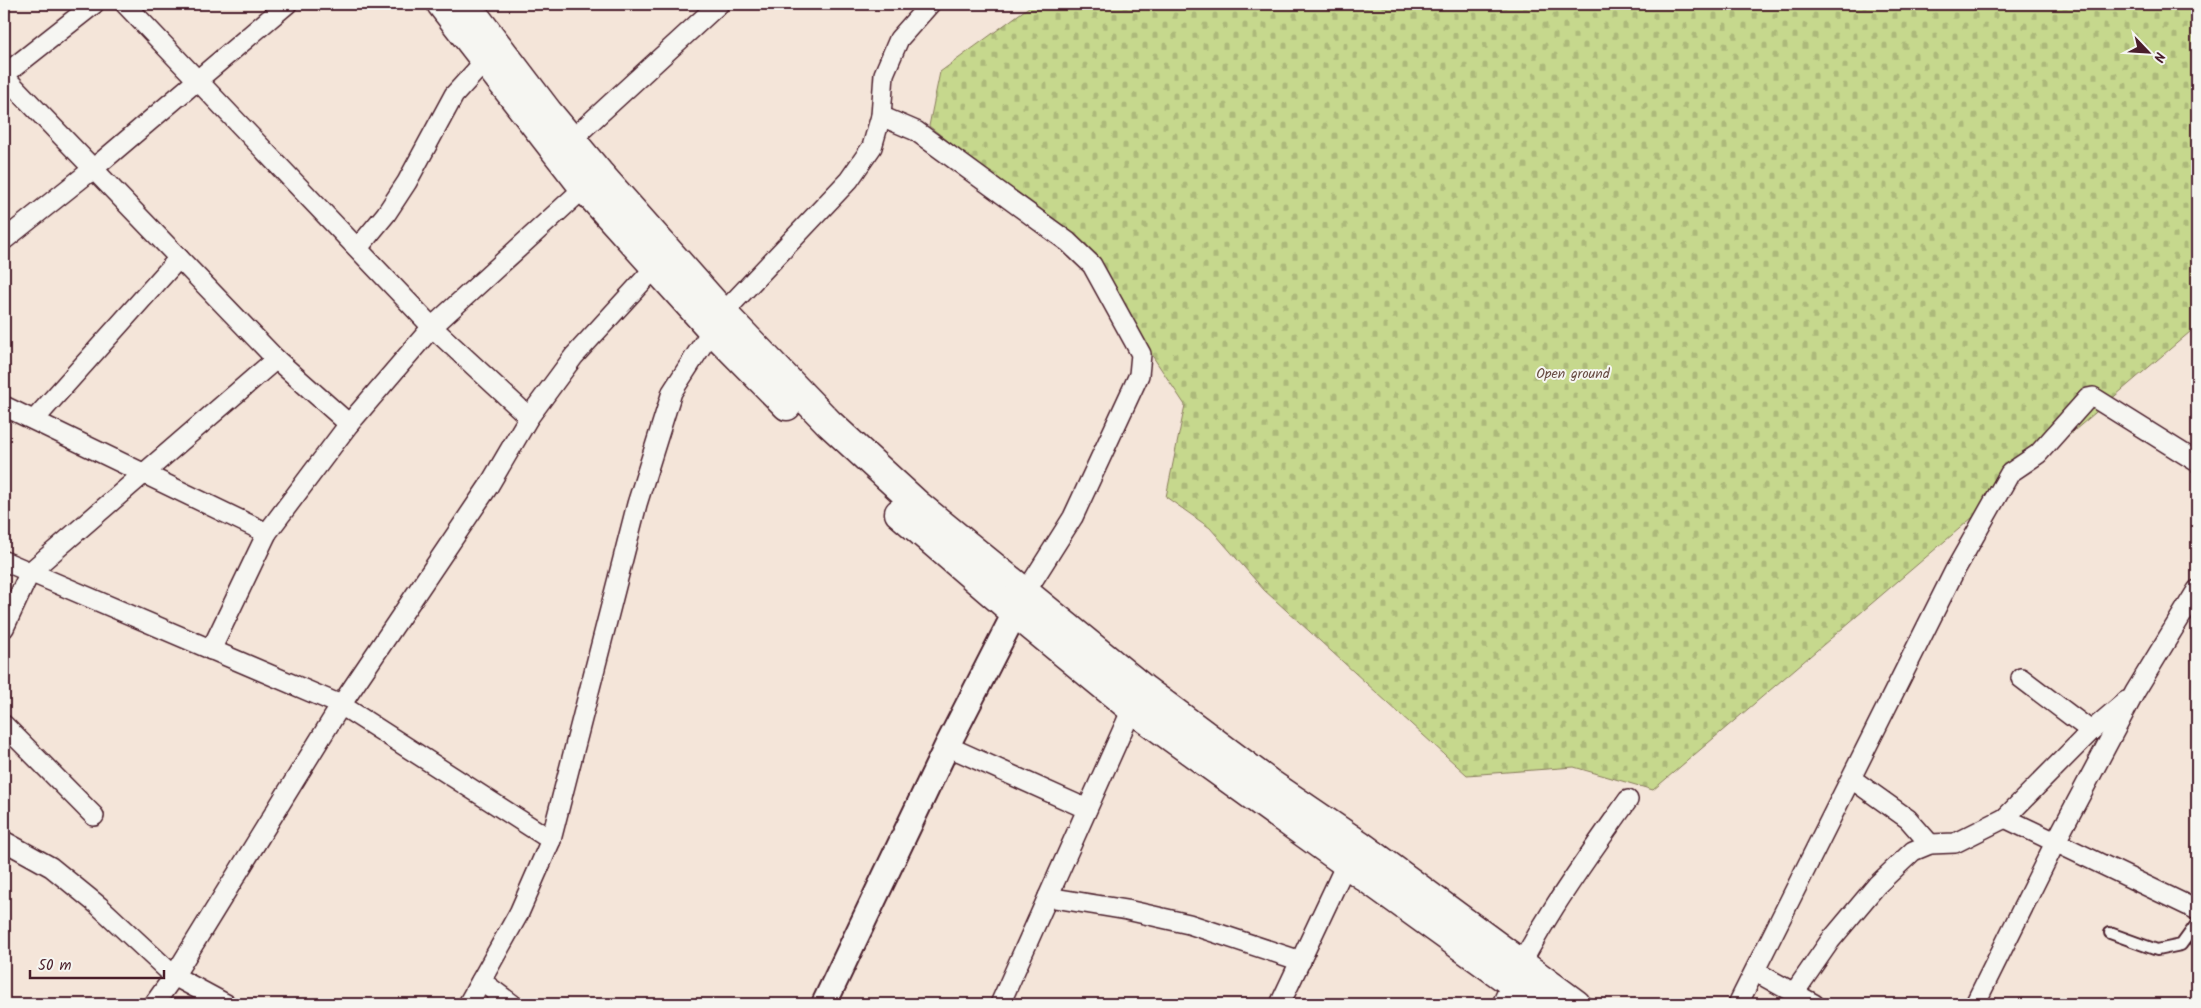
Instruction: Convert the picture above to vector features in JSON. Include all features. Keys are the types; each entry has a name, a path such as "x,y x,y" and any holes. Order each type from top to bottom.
{"main road":[{"path":"441,4 484,62 584,188 662,260"},
{"path":"466,4 662,260 718,322 917,504 1132,709 1347,862 1541,1004"},
{"path":"1020,603 1268,782 1359,844 1512,984 1576,1004"}],"street":[{"path":"94,4 4,75 276,358 349,424"},
{"path":"125,4 432,327 529,417"},
{"path":"4,240 93,169 287,4"},
{"path":"468,1004 519,913 551,840 637,504 672,392 718,322 849,180 872,147 881,116 884,74 899,39 930,4"},
{"path":"571,140 715,5"},
{"path":"358,248 386,214 407,182 454,94 484,62"},
{"path":"824,1004 947,746 1020,603 1073,517 1139,376 1140,354 1092,265 1068,242 916,131 881,116"},
{"path":"211,650 268,533 349,424 432,327 584,188"},
{"path":"34,420 179,258"},
{"path":"154,1004 174,976 341,705 488,487 529,417 574,356 662,260"},
{"path":"4,628 30,572 276,358"},
{"path":"1738,1004 1756,972 1954,572 2010,473 2038,454 2088,398 2093,397 2197,462"},
{"path":"4,406 268,533"},
{"path":"4,561 341,705 551,840"},
{"path":"1975,1004 2055,843 2136,692 2197,590"},
{"path":"2020,678 2091,731"},
{"path":"1794,993 1830,941 1877,885 1912,851 1930,844 1955,843 2005,818 2091,731 2136,692"},
{"path":"1000,1004 1132,709"},
{"path":"4,725 94,816"},
{"path":"947,746 1087,809"},
{"path":"1852,779 1908,819 1930,844"},
{"path":"1512,984 1562,893 1628,800"},
{"path":"2005,818 2197,910"},
{"path":"4,841 51,867 98,906 174,976 226,1004"},
{"path":"1280,1004 1347,862"},
{"path":"1048,896 1127,910 1189,924 1301,961"},
{"path":"1756,972 1814,1004"},
{"path":"481,981 512,1004"}],"lane":[{"path":"2110,933 2157,950 2181,945 2197,923"}],"green space":[{"name":"Open ground","path":"1033,4 2197,4 2197,326 1653,790 1574,767 1467,775 1264,590 1210,528 1166,497 1185,405 1078,244 929,126 940,72"}]}
